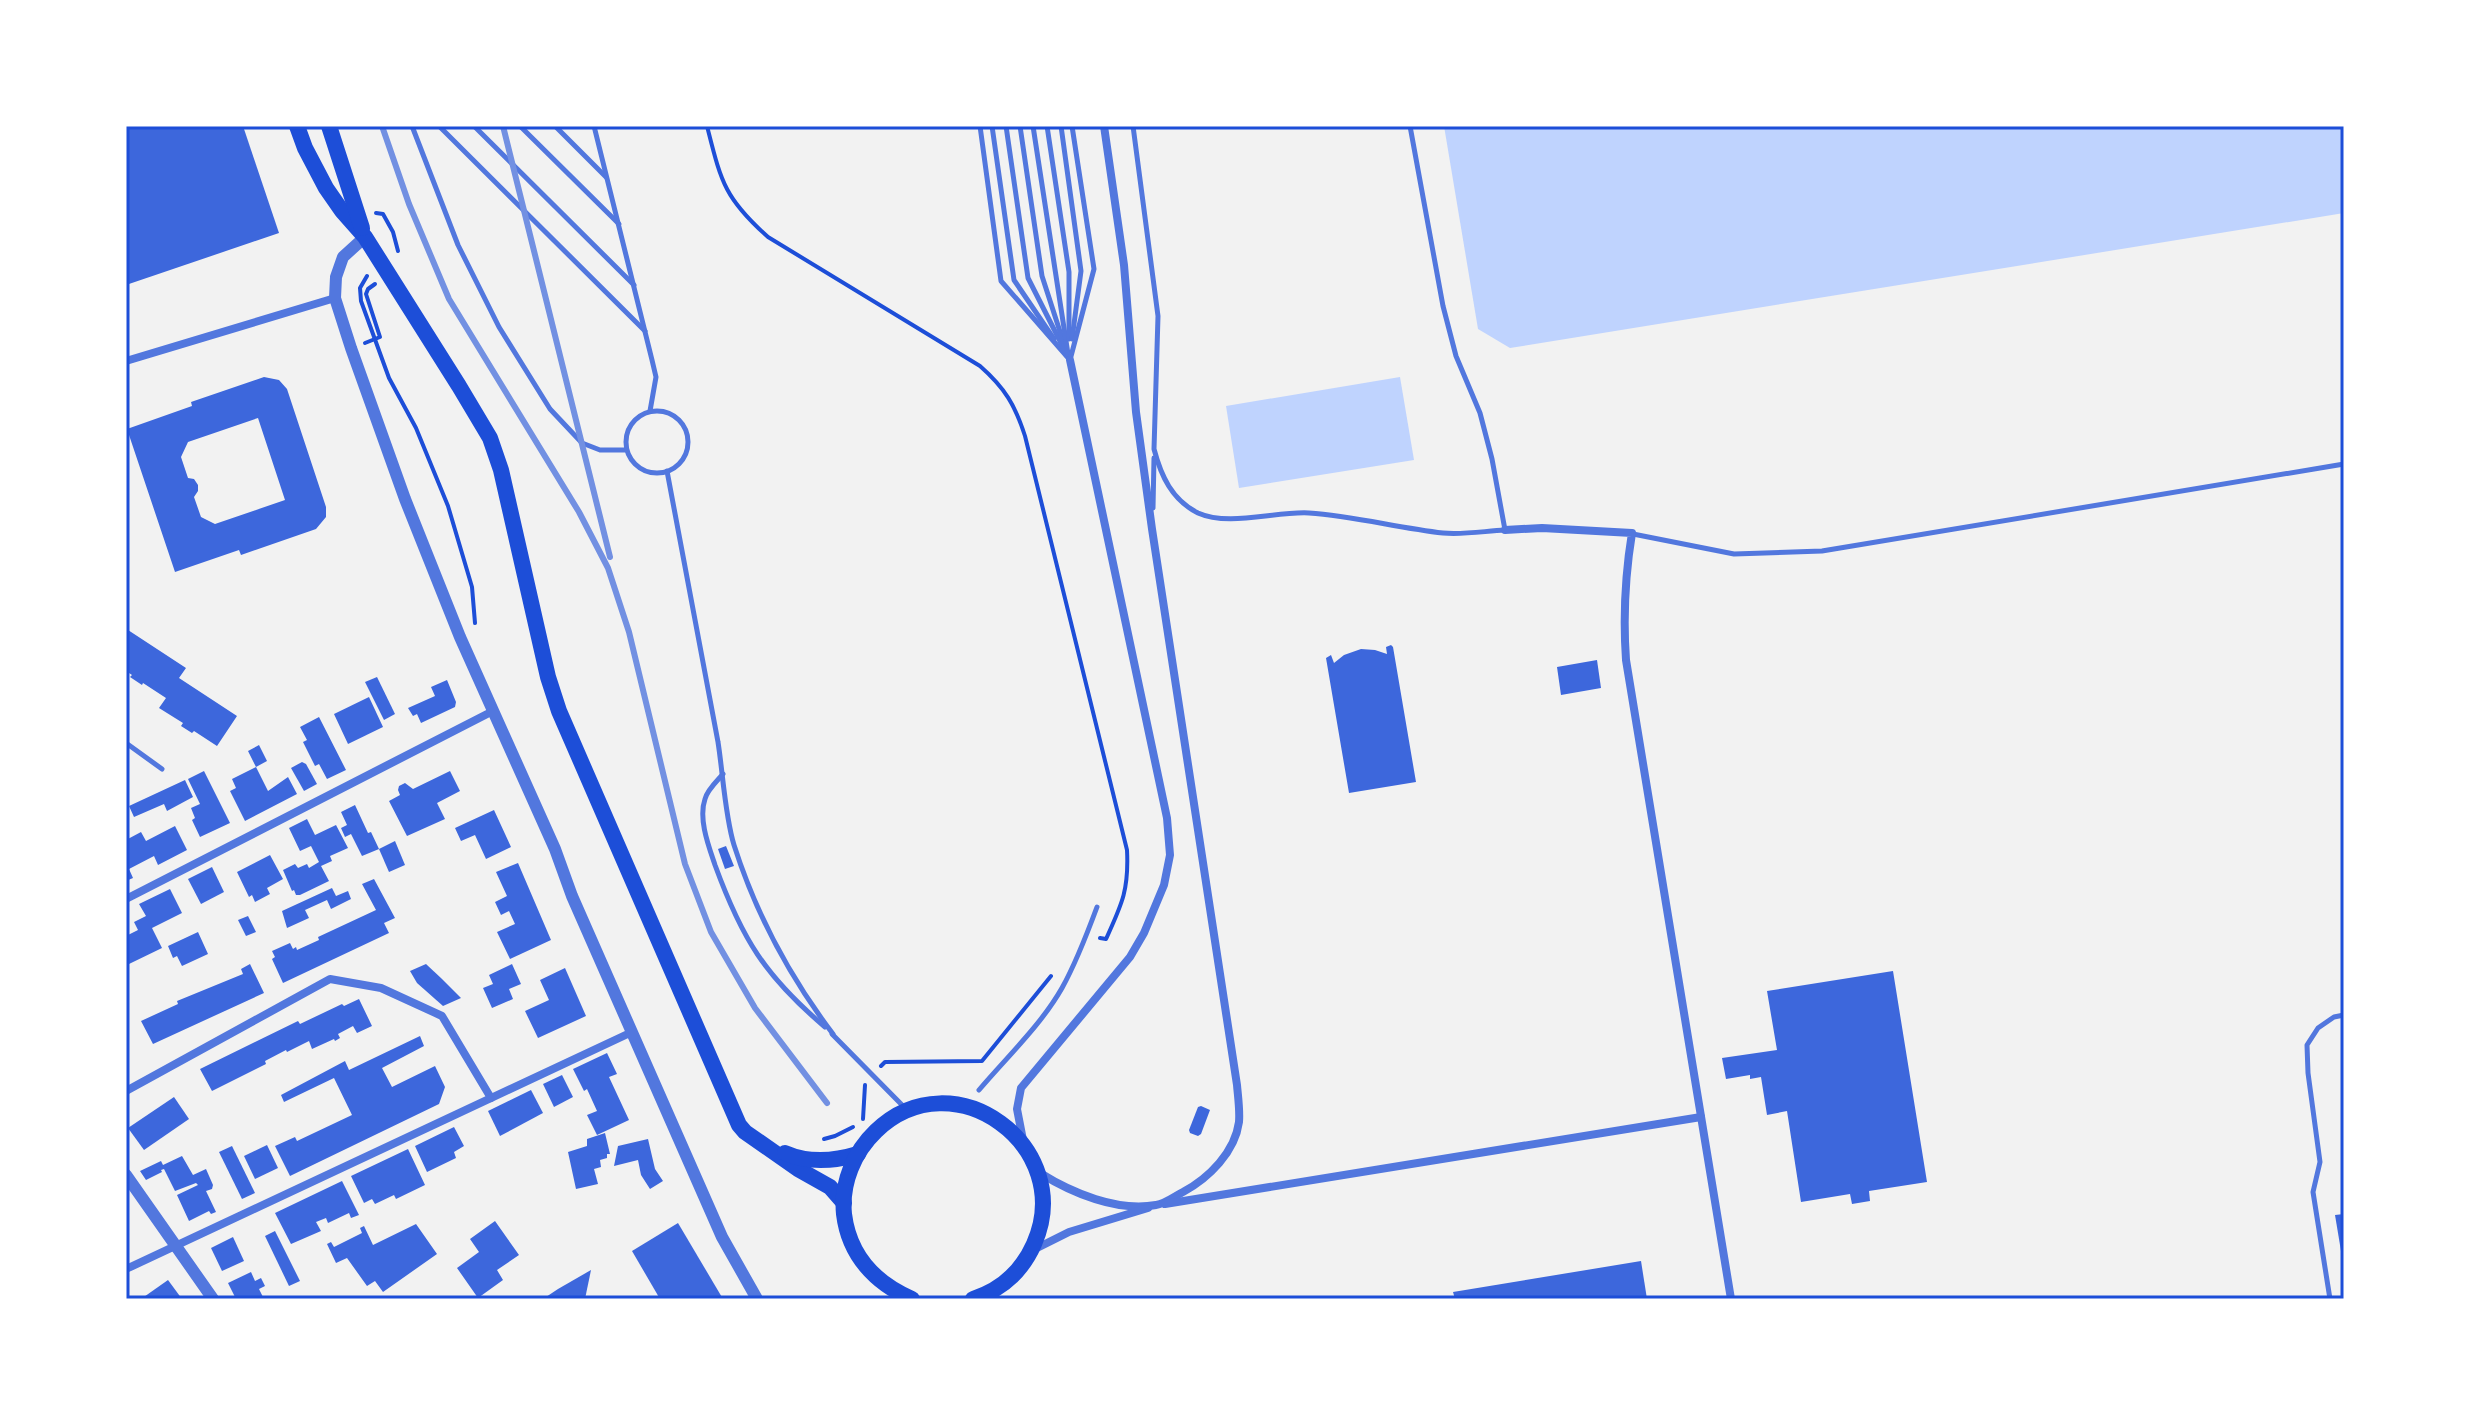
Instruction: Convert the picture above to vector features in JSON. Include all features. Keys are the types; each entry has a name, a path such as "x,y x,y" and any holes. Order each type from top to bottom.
{"main road":[{"path":"297,126 326,188 365,237 490,438 501,470 548,677 559,711 739,1125 798,1169 830,1187 844,1203"},
{"path":"329,126 365,237"},
{"path":"912,1299 873,1276 858,1257 848,1235 844,1203 848,1175 865,1141 884,1123 907,1111 936,1103 972,1108 1011,1131 1028,1150 1038,1171 1042,1192 1043,1213 1039,1234 1030,1254 1004,1291 973,1299"},
{"path":"766,1145 797,1158 832,1160 858,1154"}],"street":[{"path":"1038,1171 1089,1197 1128,1205 1157,1205 1196,1185 1225,1155 1239,1123 1239,1105 1193,784 1136,412 1124,265 1104,126"},
{"path":"365,237 338,265 335,298 405,499 493,711 555,849 572,896 722,1237 757,1299"},
{"path":"126,361 335,298"},
{"path":"1028,1150 1020,1134 1018,1119 1017,1101 1021,1088 1130,957 1144,933 1164,885 1170,855 1167,818 1070,360"},
{"path":"1505,530 1542,528 1632,533 1623,618 1626,660 1731,1299"},
{"path":"126,899 493,711"},
{"path":"126,1091 330,979 381,988 442,1016 491,1098"},
{"path":"126,1269 632,1032"},
{"path":"1030,1254 1043,1243 1069,1232 1157,1205 1701,1117"},
{"path":"126,1175 213,1299"}],"lane":[{"path":"412,126 458,245 499,327 550,409 582,443 600,450 626,450"},
{"path":"439,126 646,332"},
{"path":"474,126 634,286"},
{"path":"520,126 619,224"},
{"path":"555,126 607,178"},
{"path":"594,126 656,377 650,411"},
{"path":"980,126 1001,281 1070,360"},
{"path":"992,126 1014,280 1070,360"},
{"path":"1006,126 1028,278 1070,360"},
{"path":"1020,126 1042,276 1070,360"},
{"path":"1033,126 1070,360"},
{"path":"1047,126 1069,272 1070,360"},
{"path":"1061,126 1081,271 1070,360"},
{"path":"1070,360 1094,269 1072,126"},
{"path":"1133,126 1152,261 1159,340 1152,529"},
{"path":"1154,449 1159,470 1167,485 1184,503 1208,516 1308,513 1447,533 1505,530 1480,413 1456,356 1443,306 1410,126"},
{"path":"650,411 670,413 685,428 688,438 684,458 667,471 647,472 630,460 626,450 627,430 633,421 650,411"},
{"path":"1632,533 1734,554 1822,551 2344,464"},
{"path":"667,471 733,840 760,915 807,1001 833,1034"},
{"path":"126,743 162,769"},
{"path":"723,773 705,799 705,831 738,922 752,949 794,1001 833,1034 907,1111"},
{"path":"979,1090 1062,988 1097,907"},
{"path":"2330,1299 2313,1192 2320,1162 2307,1045 2318,1028 2334,1017 2344,1015"}],"path":[{"path":"707,126 722,182 735,204 768,237 980,366 999,383 1011,400 1025,436 1127,850 1125,897 1106,939 1086,936"},
{"path":"367,274 360,288 361,301 389,378 416,428 452,518 472,587 476,631"},
{"path":"820,1140 835,1136 863,1120 863,1086 885,1062 982,1061 1059,966"}],"water":[{"path":"1444,126 2344,126 2344,213 1510,348 1478,329"},
{"path":"1400,377 1414,460 1239,488 1226,406"}],"building":[{"path":"126,126 243,126 279,233 126,285"},
{"path":"264,377 279,380 287,389 326,507 326,517 316,529 241,555 239,550 175,572 127,429 192,406 191,402","holes":["258,418 285,500 215,524 201,517 194,497 198,485 194,479 188,478 181,457 188,442"]},
{"path":"128,630 186,668 179,678 237,716 217,746 181,726 183,723 159,708 166,698 130,677 132,675 126,671"},
{"path":"1391,645 1416,782 1349,793 1326,658 1331,655 1334,663 1344,655 1361,649 1387,654 1386,647"},
{"path":"1597,660 1601,688 1561,695 1557,667"},
{"path":"377,677 395,714 384,720 365,682"},
{"path":"447,680 455,707 421,723 417,714 413,716 408,708 435,696 431,687"},
{"path":"369,697 383,727 348,744 334,714"},
{"path":"319,717 346,770 327,779 319,764 315,766 303,742 307,740 300,727"},
{"path":"259,745 267,761 256,767 248,751"},
{"path":"302,762 317,784 304,791 291,768"},
{"path":"256,767 268,791 288,777 297,794 245,821 230,791 236,788 232,779"},
{"path":"204,771 230,823 200,837 192,820 195,818 191,808 200,804 188,779"},
{"path":"450,771 460,791 437,803 445,819 407,836 389,801 400,795 399,786 405,783 413,789"},
{"path":"185,780 193,797 167,811 164,804 134,817 129,806"},
{"path":"355,805 379,849 362,856 351,834 345,837 341,828 347,825 341,812"},
{"path":"494,810 511,847 486,859 475,835 461,841 455,828"},
{"path":"307,819 315,835 336,825 348,848 330,856 332,861 321,866 329,881 296,895 283,870 295,864 298,868 307,864 309,868 319,862 311,846 300,851 289,828"},
{"path":"175,826 187,850 158,865 154,856 129,869 133,878 126,881 126,840 141,832 146,841"},
{"path":"395,841 405,865 389,872 379,849"},
{"path":"726,846 734,866 725,869 718,849"},
{"path":"270,855 283,879 267,888 270,894 255,902 252,895 249,897 237,872"},
{"path":"518,863 551,940 510,959 497,932 515,924 509,911 501,915 495,902 507,896 496,872"},
{"path":"212,867 224,892 201,904 188,879"},
{"path":"374,879 395,918 384,923 389,933 283,983 272,959 275,957 272,951 290,943 297,950 376,910 362,884"},
{"path":"332,888 336,896 348,891 351,899 331,909 327,900 305,910 309,918 287,928 282,911"},
{"path":"170,889 182,913 152,928 162,948 129,964 126,936 138,930 134,922 146,916 139,904"},
{"path":"248,916 256,932 246,936 238,920"},
{"path":"198,932 208,954 182,966 177,956 173,958 168,946"},
{"path":"250,964 264,993 153,1044 141,1021 178,1004 177,1001 243,974 241,969"},
{"path":"426,964 461,998 443,1006 417,983 410,971"},
{"path":"512,964 521,984 509,989 513,999 492,1008 483,988 493,984 489,975"},
{"path":"565,968 586,1016 538,1038 525,1011 549,1000 540,980"},
{"path":"1893,971 1927,1182 1869,1191 1870,1201 1852,1204 1850,1194 1801,1202 1787,1111 1767,1115 1761,1077 1750,1079 1750,1075 1726,1079 1722,1058 1777,1050 1767,991"},
{"path":"359,999 372,1026 357,1033 353,1026 338,1034 340,1038 335,1041 312,1049 309,1041 286,1050 265,1061 266,1064 212,1091 200,1069 298,1021 300,1024"},
{"path":"420,1036 424,1046 382,1068 392,1087 435,1066 445,1087 439,1104 290,1176 275,1146 295,1137 297,1141 352,1115 334,1078 284,1102 281,1095 345,1061 349,1070"},
{"path":"607,1053 617,1074 609,1077 629,1120 597,1135 587,1115 597,1111 573,1069"},
{"path":"562,1075 573,1097 554,1107 543,1084"},
{"path":"531,1090 543,1113 500,1136 488,1111"},
{"path":"174,1097 189,1119 144,1150 128,1128"},
{"path":"1201,1106 1210,1110 1198,1136 1189,1130"},
{"path":"454,1127 464,1146 454,1152 456,1158 427,1172 415,1146"},
{"path":"605,1133 610,1154 600,1160 601,1167 594,1169 598,1184 576,1189 568,1152 587,1146 587,1139"},
{"path":"648,1139 655,1169 663,1181 650,1189 641,1175 638,1160 614,1166 618,1146"},
{"path":"267,1145 278,1168 255,1179 244,1156"},
{"path":"232,1146 255,1193 242,1199 219,1152"},
{"path":"408,1149 425,1185 396,1199 394,1195 375,1204 372,1199 364,1203 351,1176"},
{"path":"182,1156 193,1175 206,1169 213,1185 206,1191 216,1212 211,1214 209,1211 189,1221 177,1195 198,1185 196,1183 175,1191 164,1169 146,1180 140,1171"},
{"path":"342,1181 359,1215 351,1218 349,1213 328,1223 326,1218 316,1222 321,1231 291,1244 275,1213"},
{"path":"2344,1214 2344,1257 2342,1257 2335,1215"},
{"path":"495,1221 519,1255 497,1270 503,1280 478,1298 457,1268 479,1252 470,1239"},
{"path":"678,1223 723,1299 660,1299 632,1251"},
{"path":"416,1224 437,1254 383,1292 375,1281 367,1286 347,1258 336,1263 327,1244 331,1242 334,1247 362,1233 360,1228 364,1226 373,1245"},
{"path":"275,1231 300,1281 289,1286 265,1236"},
{"path":"233,1237 244,1261 222,1271 211,1248"},
{"path":"1641,1261 1647,1299 1455,1299 1453,1292"},
{"path":"591,1270 585,1299 543,1299 558,1289"},
{"path":"251,1272 255,1281 261,1278 265,1286 259,1289 264,1299 236,1299 228,1283"},
{"path":"168,1280 182,1299 141,1299"}],"railway":[{"path":"382,126 409,204 449,299 579,512 608,568 629,632 685,864 711,932 755,1008 827,1103"},
{"path":"503,126 610,557"}]}
